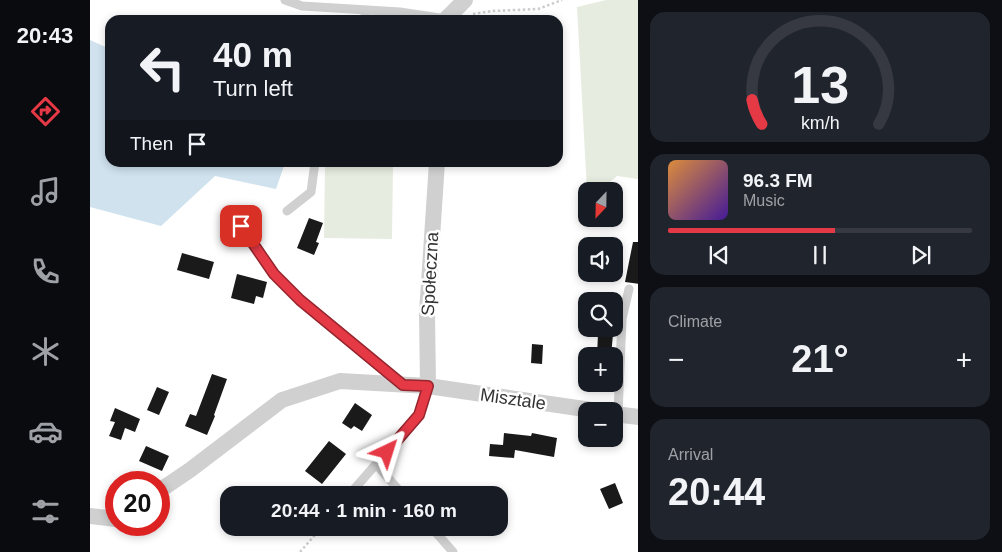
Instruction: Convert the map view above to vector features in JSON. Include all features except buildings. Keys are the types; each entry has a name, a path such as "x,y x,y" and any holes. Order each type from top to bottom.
{"street":[{"path":"450,15 465,0"},
{"name":"Społeczna","path":"428,386 427,314 437,167"},
{"name":"Misztale","path":"170,484 282,400 340,381 428,386 578,408"},
{"path":"623,415 638,417"},
{"path":"90,516 105,518"}],"lane":[{"path":"285,0 302,6 420,15"},
{"path":"365,15 366,10"},
{"path":"287,211 311,192 314,167"},
{"path":"241,226 274,274 300,300 403,385"},
{"path":"617,402 622,319 629,289"},
{"path":"357,486 419,415 428,386"},
{"path":"376,464 395,486"},
{"path":"439,536 453,552"}],"path":[{"path":"469,15 492,11 538,9 562,0"},
{"path":"300,552 314,536"}],"shaded area":[{"path":"606,0 638,0 638,179 617,176 610,182 587,182 577,7"},
{"path":"325,167 393,167 392,239 324,238"}],"water":[{"path":"90,40 105,47 105,167 284,167 276,189 215,176 161,226 90,207"}],"route":[{"path":"241,226 274,274 300,300 403,385 428,386 419,415 387,452"}]}
